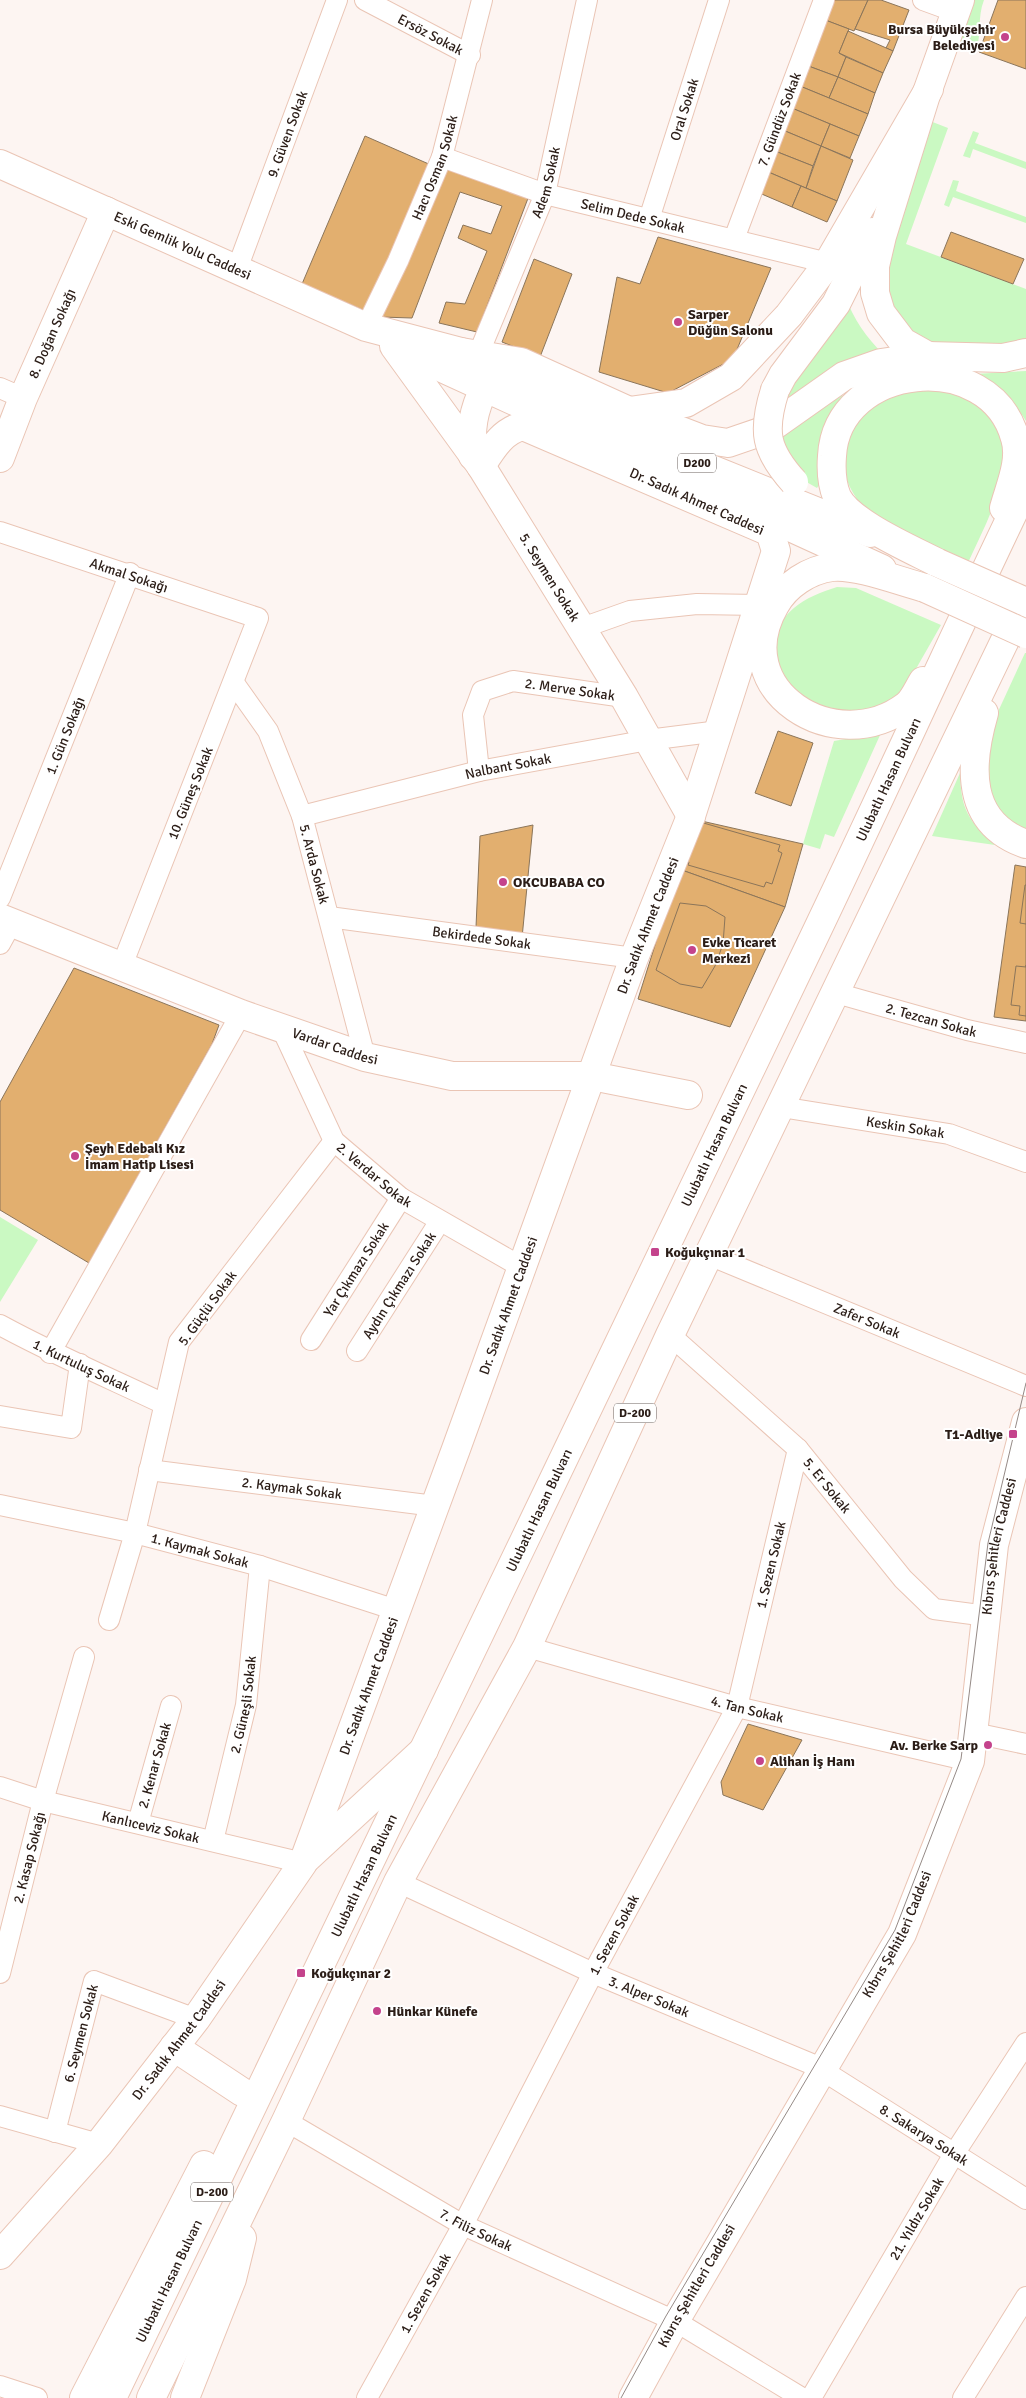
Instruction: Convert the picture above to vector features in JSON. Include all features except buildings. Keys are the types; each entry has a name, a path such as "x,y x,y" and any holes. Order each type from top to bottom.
{"main road":[{"path":"928,356 903,342 881,313 875,293 875,266 902,170 928,89 958,6"},
{"path":"629,410 686,403 731,377 789,316 828,263 928,89"},
{"name":"Eski Gemlik Yolu Caddesi","path":"0,164 366,327 470,353"},
{"path":"840,520 794,482 777,464 768,436 767,415 775,390 783,375 836,304 902,170"},
{"name":"8. Doğan Sokağı","path":"0,458 12,393 106,211"},
{"name":"Eski Gemlik Yolu Caddesi","path":"366,327 394,346"},
{"path":"394,346 925,588 1016,636"},
{"name":"5. Seymen Sokak","path":"394,346 477,461 624,697 691,816"},
{"path":"470,353 521,362 629,410 702,439 728,443 769,429 844,376 881,363 928,356 1002,358 1026,352"},
{"name":"D200","path":"470,353 701,465 840,520 1026,602"},
{"path":"938,563 856,519 838,498 831,470 832,444 846,415 866,393 888,383 918,377 946,377 968,383 987,395 1004,414 1016,438 1016,464 986,568"},
{"path":"477,461 471,436 473,417 486,387"},
{"name":"Dr. Sadık Ahmet Caddesi","path":"0,2255 98,2144 196,2019 303,1863 523,1268 634,958 691,816 776,552 770,532 523,426 514,428 477,461"},
{"path":"925,588 855,569 833,566 807,574 782,592 766,621 761,651 770,681 787,703 811,718 846,725 875,722 907,706 962,621 1026,486"},
{"path":"1026,597 1016,636 975,744 976,789 982,808 994,825 1012,840 1026,844"},
{"name":"Ulubatlı Hasan Bulvarı","path":"112,2398 312,1986 815,934 962,621"},
{"name":"D-200","path":"151,2398 286,2121 398,1882 527,1646 670,1335 836,993 1016,636"},
{"name":"Vardar Caddesi","path":"4,928 121,968 282,1029 365,1057 452,1076 592,1076 688,1095"},
{"name":"Kıbrıs Şehitleri Caddesi","path":"633,2398 675,2321 902,1934 970,1761 994,1546 1026,1422"},
{"path":"303,1863 424,1750"},
{"path":"84,2398 242,2092 312,1986"},
{"path":"174,2047 242,2092"},
{"path":"185,2398 232,2279 256,2183"}],"street":[{"name":"9. Güven Sokak","path":"237,270 337,0"},
{"name":"Ersöz Sokak","path":"365,0 470,55"},
{"name":"Hacı Osman Sokak","path":"366,327 398,261 442,157 470,55 482,0"},
{"name":"Adem Sokak","path":"470,353 545,194 587,0"},
{"name":"Oral Sokak","path":"649,219 720,0"},
{"name":"7. Gündüz Sokak","path":"734,238 824,0"},
{"path":"922,0 958,6"},
{"name":"Selim Dede Sokak","path":"442,157 545,194 734,238 828,263"},
{"name":"Akmal Sokağı","path":"0,532 258,618"},
{"name":"1. Gün Sokağı","path":"0,898 130,574"},
{"path":"582,628 630,611 697,604 759,606"},
{"name":"10. Güneş Sokak","path":"121,968 258,618"},
{"name":"2. Merve Sokak","path":"479,771 473,714 482,691 513,681 624,697"},
{"name":"5. Arda Sokak","path":"234,683 268,731 302,816 365,1057"},
{"name":"Nalbant Sokak","path":"302,816 479,771 648,740 719,730"},
{"name":"Bekirdede Sokak","path":"329,917 634,958"},
{"name":"2. Tezcan Sokak","path":"836,993 967,1030 1026,1042"},
{"path":"50,1352 241,1014"},
{"name":"2. Verdar Sokak","path":"282,1029 334,1141 401,1198 523,1268"},
{"name":"Keskin Sokak","path":"781,1107 949,1134 1026,1162"},
{"name":"5. Güçlü Sokak","path":"109,1620 135,1533 179,1342 334,1141"},
{"name":"Yar Çıkmazı Sokak","path":"311,1340 401,1198"},
{"name":"Aydın Çıkmazı Sokak","path":"357,1351 440,1221"},
{"name":"Zafer Sokak","path":"709,1255 1026,1386"},
{"name":"1. Kurtuluş Sokak","path":"0,1325 50,1352 80,1364 164,1404"},
{"name":"5. Er Sokak","path":"670,1335 798,1450 903,1579 934,1609 987,1616"},
{"path":"0,1416 70,1428 80,1364"},
{"name":"1. Sezen Sokak","path":"368,2398 464,2225 593,1973 737,1707 798,1450"},
{"name":"2. Kaymak Sokak","path":"149,1470 435,1506"},
{"name":"1. Kaymak Sokak","path":"0,1505 135,1533 260,1566 396,1610"},
{"name":"2. Güneşli Sokak","path":"213,1841 246,1705 260,1566"},
{"name":"4. Tan Sokak","path":"527,1646 737,1707 970,1761"},
{"name":"2. Kasap Sokağı","path":"0,1973 43,1801 84,1657"},
{"name":"2. Kenar Sokak","path":"138,1823 171,1706"},
{"path":"974,1733 1026,1744"},
{"name":"Kanlıceviz Sokak","path":"0,1787 43,1801 303,1863"},
{"name":"3. Alper Sokak","path":"398,1882 593,1973 822,2070"},
{"name":"6. Seymen Sokak","path":"55,2132 94,1981 196,2019"},
{"name":"21. Yıldız Sokak","path":"811,2398 954,2154 1026,2043"},
{"name":"8. Sakarya Sokak","path":"822,2070 1026,2199"},
{"path":"0,2116 98,2144"},
{"name":"7. Filiz Sokak","path":"286,2121 464,2225 675,2321 802,2398"},
{"path":"963,2398 1026,2297"},
{"path":"0,2386 37,2398"}],"green space":[{"path":"974,0 984,0 976,51 958,45"},
{"path":"930,121 948,128 906,244 1026,289 1026,341 1011,346 933,347 903,335 882,283"},
{"path":"973,131 979,133 975,143 1026,162 1026,169 973,149 970,158 963,156"},
{"path":"953,180 959,181 956,191 1026,217 1026,223 953,197 949,207 944,205"},
{"path":"845,296 861,328 884,355 794,413 775,390"},
{"path":"1026,371 1026,421 1004,393 974,374"},
{"path":"917,388 940,390 969,398 985,411 1005,442 1005,461 998,492 993,508 966,567 881,524 861,505 848,482 844,470 846,444 852,431 865,415 888,398"},
{"path":"843,395 823,437 819,459 821,482 817,488 803,480 773,437"},
{"path":"837,587 856,588 941,625 901,695 889,705 837,717 785,687 777,663 775,649 776,636 780,625 794,608 803,601"},
{"path":"1025,653 1026,832 1019,830 985,795 990,729"},
{"path":"881,733 834,837 825,834 820,849 803,844 834,741"},
{"path":"960,773 962,796 968,814 978,828 995,845 932,836"},
{"path":"0,1217 38,1240 0,1302"}],"tram line":[{"path":"621,2398 666,2316 895,1930 961,1759 988,1543 1026,1383"}],"place":[{"name":"Bursa Büyükşehir Belediyesi","path":"1005,37"},
{"name":"Sarper Düğün Salonu","path":"678,322"},
{"name":"OKCUBABA CO","path":"503,882"},
{"name":"Evke Ticaret Merkezi","path":"692,950"},
{"name":"Şeyh Edebali Kız İmam Hatip Lisesi","path":"75,1156"},
{"name":"Koğukçınar 1","path":"655,1252"},
{"name":"T1-Adliye","path":"1013,1434"},
{"name":"Av. Berke Sarp","path":"988,1745"},
{"name":"Alihan İş Hanı","path":"760,1761"},
{"name":"Koğukçınar 2","path":"301,1973"},
{"name":"Hünkar Künefe","path":"377,2011"}]}
